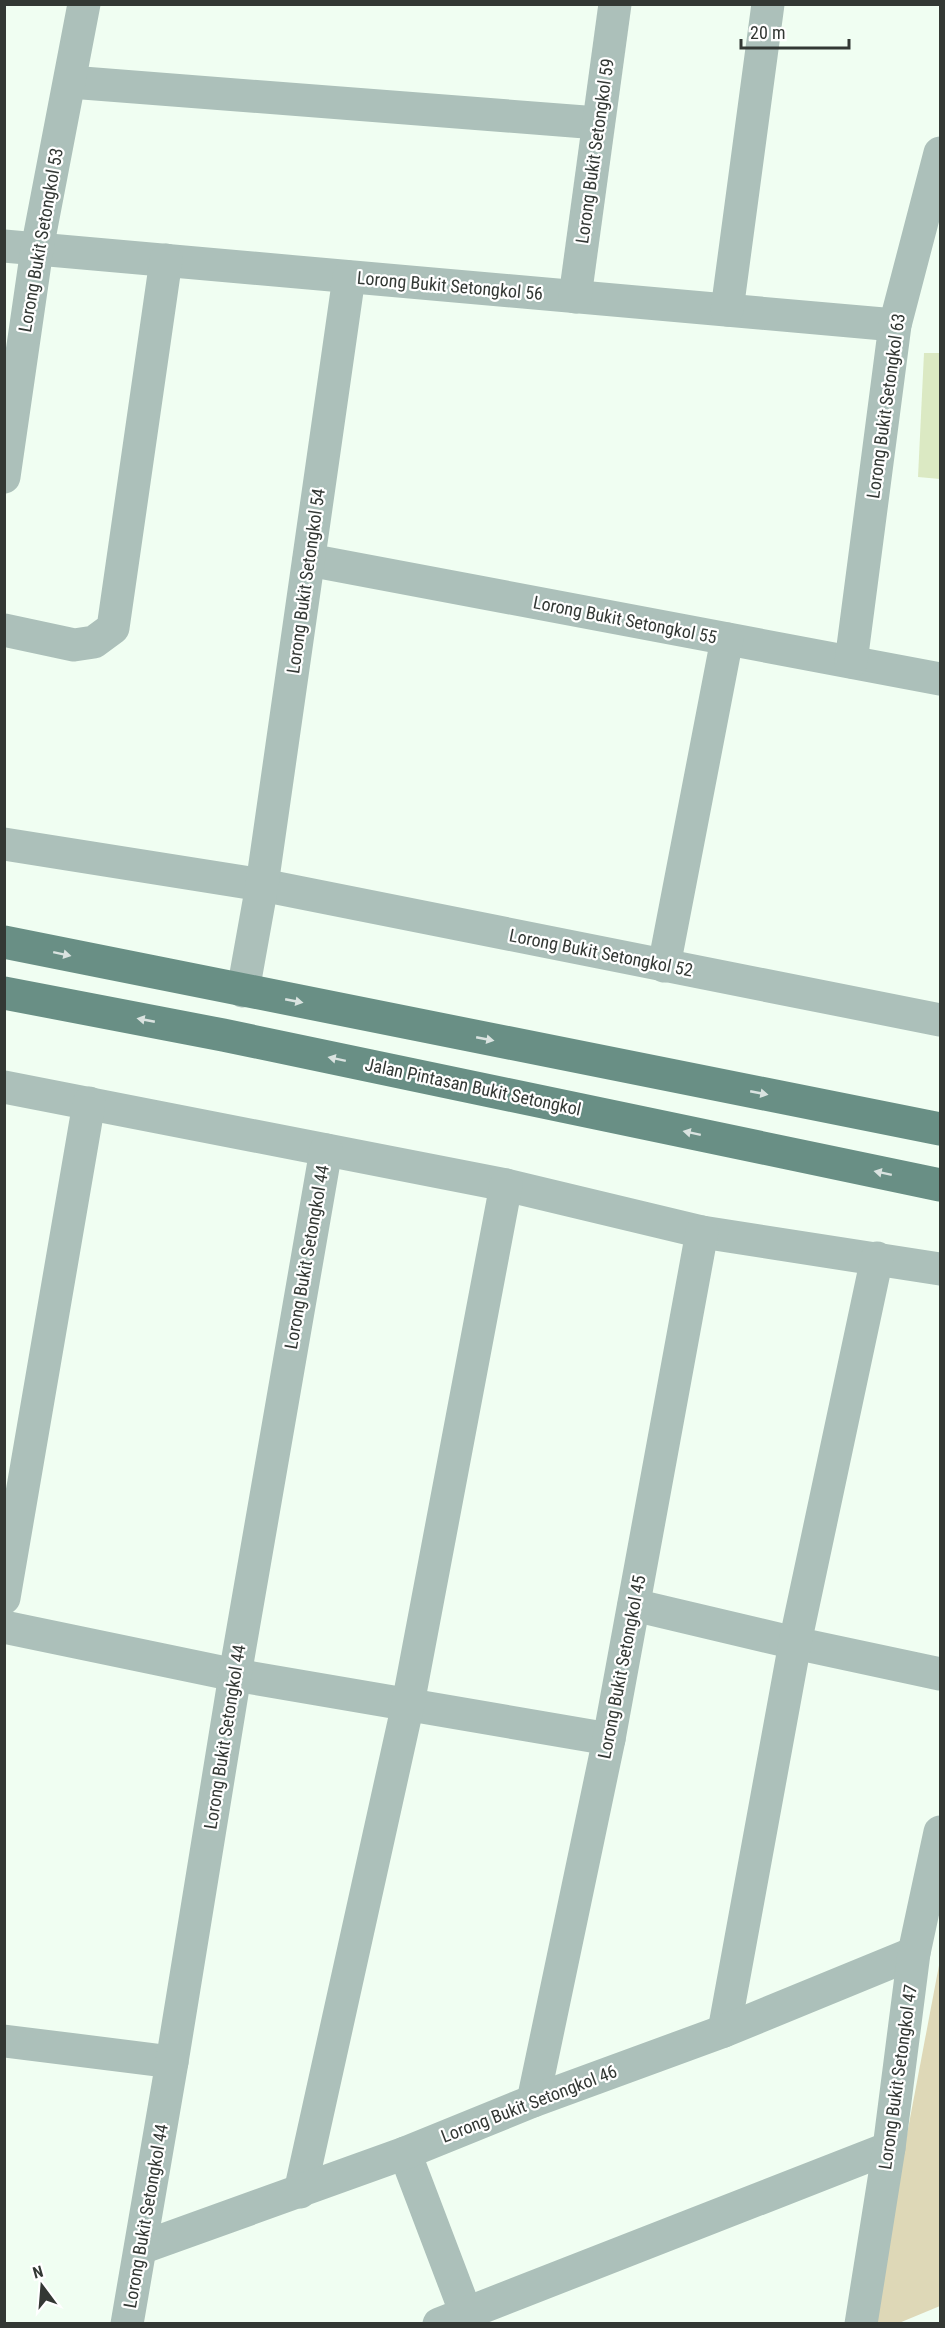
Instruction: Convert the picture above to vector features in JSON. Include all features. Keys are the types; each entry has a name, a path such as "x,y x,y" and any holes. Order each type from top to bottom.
{"main road":[{"path":"4,942 246,976 940,1129"},
{"name":"Jalan Pintasan Bukit Setongkol","path":"4,993 223,1035 940,1185"}],"street":[{"name":"Lorong Bukit Setongkol 53","path":"4,477 37,249 84,4"},
{"name":"Lorong Bukit Setongkol 59","path":"575,297 615,4"},
{"path":"727,310 768,4"},
{"path":"70,82 597,123"},
{"name":"Lorong Bukit Setongkol 63","path":"850,662 895,326 940,153"},
{"name":"Lorong Bukit Setongkol 56","path":"4,246 895,326"},
{"path":"4,630 74,645 94,642 113,628 166,260"},
{"name":"Lorong Bukit Setongkol 54","path":"246,976 260,900 349,277"},
{"name":"Lorong Bukit Setongkol 55","path":"309,560 940,679"},
{"path":"664,966 727,639"},
{"name":"Lorong Bukit Setongkol 52","path":"4,844 260,900 664,966 940,1020"},
{"path":"4,1087 506,1185 702,1232 940,1269"},
{"path":"4,1598 88,1103"},
{"name":"Lorong Bukit Setongkol 44","path":"127,2324 235,1675 326,1150"},
{"path":"300,2192 408,1704 506,1185"},
{"name":"Lorong Bukit Setongkol 45","path":"533,2101 609,1739 702,1232"},
{"path":"724,2031 795,1643 877,1258"},
{"path":"634,1605 940,1674"},
{"path":"4,1627 235,1675 609,1739"},
{"name":"Lorong Bukit Setongkol 47","path":"861,2324 889,2148 914,1953 940,1832"},
{"name":"Lorong Bukit Setongkol 46","path":"141,2248 405,2153 533,2101 724,2031 914,1953"},
{"path":"4,2041 172,2062"},
{"path":"405,2153 458,2320 889,2148"}],"shaded area":[{"path":"940,1960 940,2306 899,2323 871,2324"}],"building":[{"path":"924,353 940,353 940,479 918,477"}]}
